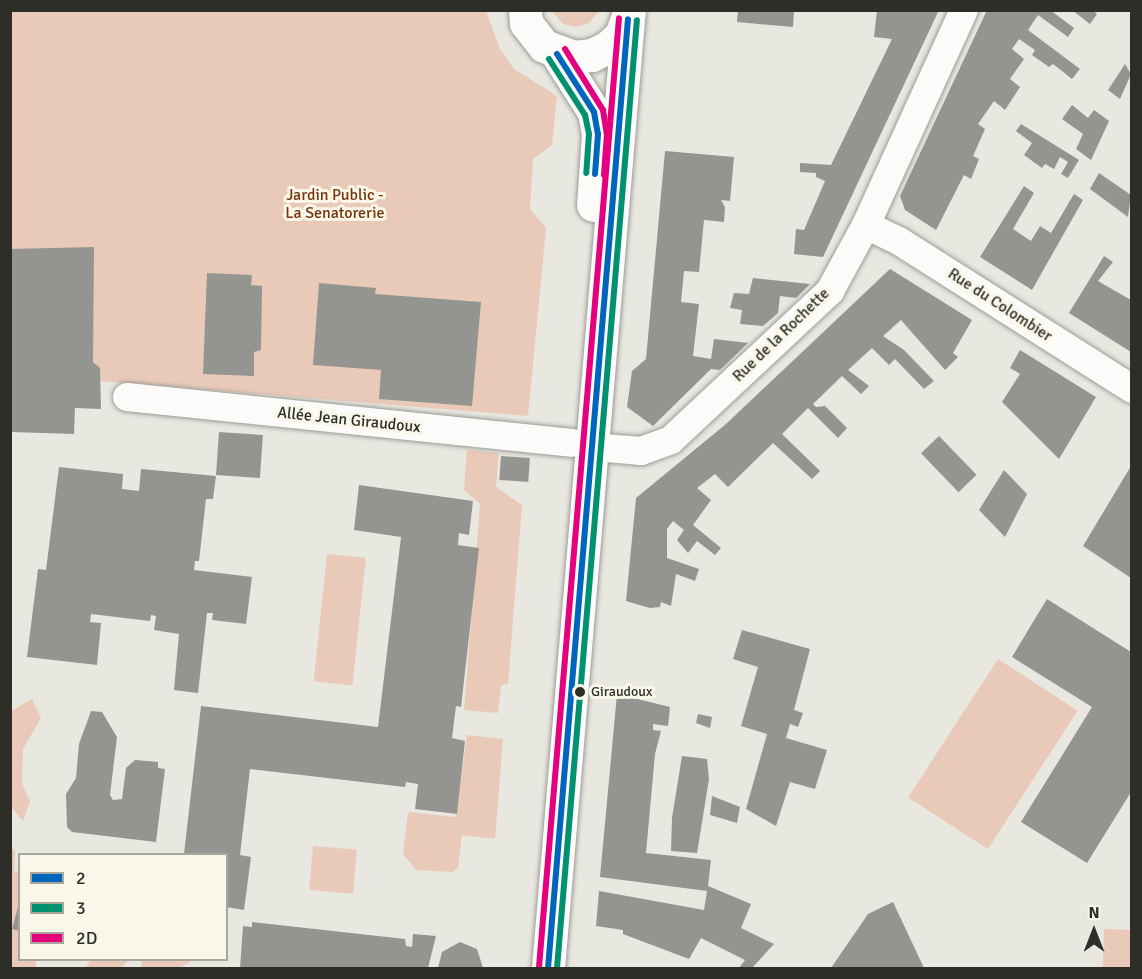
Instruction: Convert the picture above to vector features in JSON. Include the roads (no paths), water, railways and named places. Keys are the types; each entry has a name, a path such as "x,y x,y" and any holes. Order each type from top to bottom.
{"main road":[{"path":"525,10 534,36 557,54 590,100 598,134 583,445 548,969"},
{"path":"557,54 592,55 608,47 629,15"},
{"path":"526,969 629,15"}],"street":[{"name":"Rue de la Rochette","path":"583,445 641,451 671,440 830,291 866,225 964,10"},
{"name":"Rue du Colombier","path":"866,225 899,241 1131,389"},
{"name":"Allée Jean Giraudoux","path":"127,397 583,445"}],"place":[{"name":"Giraudoux","path":"580,692"}],"park label":[{"name":"Jardin Public - La Senatorerie","path":"335,204"}]}
